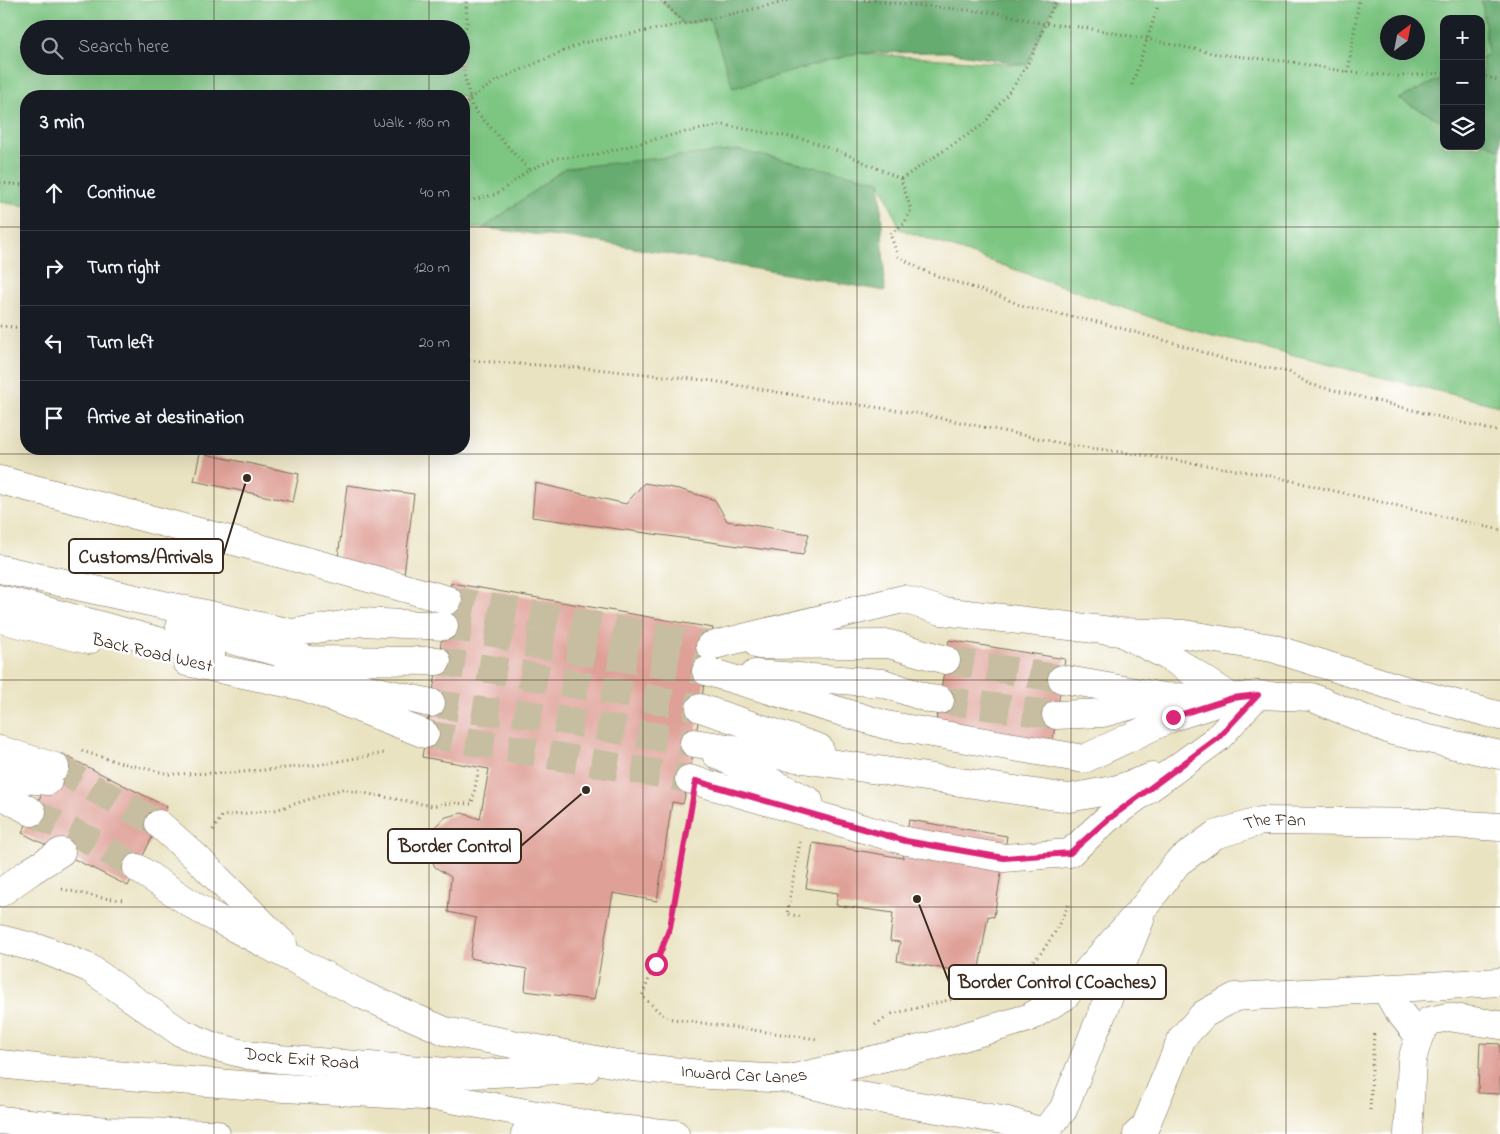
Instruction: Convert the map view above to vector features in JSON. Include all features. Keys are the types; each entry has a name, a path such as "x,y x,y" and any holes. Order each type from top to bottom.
{"lane":[{"path":"0,480 245,544 446,613 362,622 291,634 0,568"},
{"path":"0,584 310,660 437,661"},
{"path":"0,598 50,610 172,645 431,703"},
{"path":"708,658 903,599 942,611 1120,632 1184,634 1272,648 1405,690 1500,716"},
{"name":"Back Road West","path":"0,619 305,687 425,734"},
{"path":"1120,632 1245,696"},
{"path":"708,658 889,644 946,660"},
{"path":"708,658 886,725 1084,759 1173,717 1245,696"},
{"path":"708,658 883,683 930,699 940,700"},
{"path":"1062,679 1164,697 1311,696 1405,690"},
{"path":"692,780 906,841 1004,858 1070,853 1107,820 1218,738 1245,696"},
{"path":"1311,696 1392,731 1500,755"},
{"path":"1056,716 1103,713 1164,697"},
{"path":"700,708 882,770"},
{"path":"868,830 694,743 1069,798 1118,789 1174,770"},
{"path":"0,750 51,774 0,777"},
{"path":"0,794 32,812"},
{"name":"The Fan","path":"1147,903 1177,864 1215,834 1261,820 1434,823 1500,827"},
{"path":"159,824 196,857 304,964"},
{"path":"0,893 61,852"},
{"name":"Inward Car Lanes","path":"137,868 199,908 360,994 445,1031 632,1067 710,1075 790,1079 929,1047 1028,1018 1064,997 1147,903"},
{"path":"790,1079 848,1094 1008,1122 1044,1134 1063,1110 1147,903"},
{"name":"Dock Exit Road","path":"0,939 45,950 88,968 180,1032 212,1046 248,1055 280,1060 472,1074 632,1067"},
{"path":"1137,1134 1145,1127 1182,1038 1204,1014 1236,997 1500,982"},
{"path":"1381,988 1418,1036"},
{"path":"1408,1134 1412,1060 1418,1036 1429,1021 1448,1017 1500,1025"},
{"path":"0,1064 64,1071 268,1087 441,1097 606,1128 675,1134"},
{"path":"0,1120 107,1131 216,1134"},
{"path":"525,1134 606,1128"}],"path":[{"path":"466,0 467,20"},
{"path":"661,0 684,24"},
{"path":"529,170 472,107 470,98 500,79 582,43 684,24 792,0"},
{"path":"864,0 998,13 1045,24 1081,27 1217,54 1291,62 1348,72 1398,76 1440,73"},
{"path":"901,179 984,124 1015,84 1031,58 1056,0"},
{"path":"1348,72 1359,0"},
{"path":"1132,85 1158,6"},
{"path":"464,75 468,90"},
{"path":"1485,76 1500,81"},
{"path":"470,201 497,194 529,170 556,158 590,156 680,133 723,125 807,140 848,155 901,179 911,210 904,224 890,234 895,249 898,256 934,274 1024,307 1102,323 1230,361 1288,372 1309,384 1500,432"},
{"path":"0,182 20,184"},
{"path":"0,326 20,328"},
{"path":"470,360 596,369 713,381 916,413 1070,446 1149,456 1267,475 1500,530"},
{"path":"78,750 169,774 232,773 317,764 397,751 425,734"},
{"path":"196,857 222,816 275,810 342,789 432,806 450,803 472,804 479,767"},
{"path":"692,780 670,927 642,996 666,1018 822,1039"},
{"path":"803,917 787,914 805,812"},
{"path":"57,888 102,898 160,903 173,892"},
{"path":"867,1030 892,1014 966,996 983,995 1017,976 1041,953 1054,934 1069,904"},
{"path":"1370,1110 1381,988"}],"green space":[{"path":"0,0 661,0 684,24 710,19 733,88 857,53 1027,65 1046,0 1482,0 1484,15 1440,15 1440,79 1399,99 1440,120 1440,150 1485,150 1485,142 1500,150 1500,406 1164,322 900,229 880,181 565,168 484,228 470,229 470,90 20,90 20,205 0,202"},
{"path":"661,0 1056,0 1027,65 948,52 857,53 733,88 710,19 684,24"},
{"path":"1482,0 1500,0 1500,150 1485,142 1485,56 1488,54"},
{"path":"1485,27 1488,54 1485,56"},
{"path":"1440,79 1440,120 1399,99"},
{"path":"737,150 880,181 885,291 599,242 484,228 565,168"}],"building":[{"path":"200,455 209,455 299,474 293,502 194,481"},
{"path":"535,483 626,504 644,483 679,489 715,500 727,521 809,534 803,555 532,517"},
{"path":"347,485 414,494 404,575 337,566"},
{"path":"451,583 713,628 689,779 683,804 672,802 657,901 613,893 594,1000 525,991 527,969 470,958 476,918 448,912 451,877 435,867 427,849 434,827 446,817 462,813 480,819 489,769 422,757"},
{"path":"949,640 1065,659 1052,745 935,727"},
{"path":"62,754 167,807 128,886 22,833"},
{"path":"909,820 1007,836 994,917 988,916 978,974 897,961 900,942 890,941 893,913 836,905 838,893 806,888 813,843 903,858"},
{"path":"1480,1043 1500,1044 1500,1094 1478,1093"}],"tunnel":[{"path":"448,600 710,646"},
{"path":"444,626 500,634 522,642 706,671"},
{"path":"946,660 1062,679"},
{"path":"437,661 515,673 700,708"},
{"path":"940,700 1056,715"},
{"path":"431,703 488,712 508,711 694,743"},
{"path":"425,734 689,779"},
{"path":"55,767 159,824"},
{"path":"32,812 95,843 137,868"}],"place":[{"name":"Customs/Arrivals","path":"247,478"},
{"name":"Border Control","path":"586,790"},
{"name":"Border Control (Coaches)","path":"917,899"}],"route":[{"path":"656,964 670,927 696,781 906,841 1004,858 1070,853 1107,820 1218,738 1258,695 1232,698 1173,717"}]}
